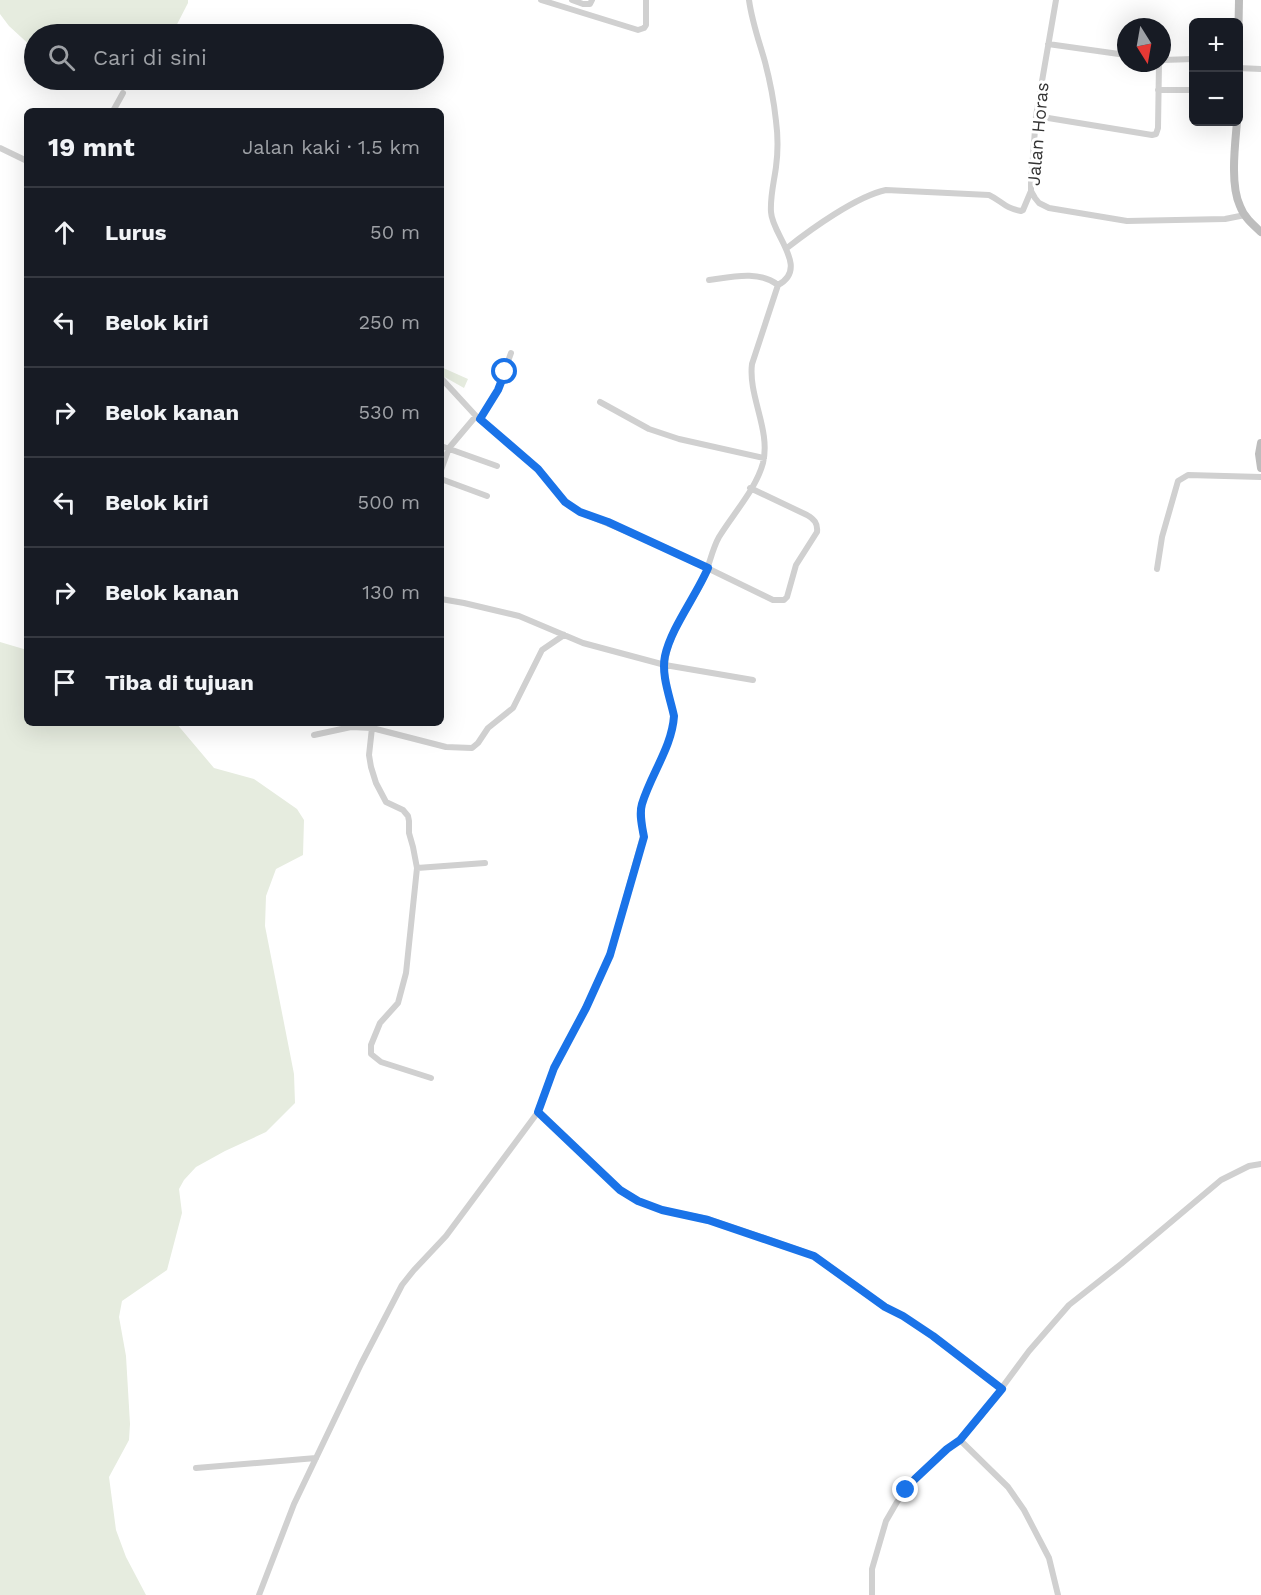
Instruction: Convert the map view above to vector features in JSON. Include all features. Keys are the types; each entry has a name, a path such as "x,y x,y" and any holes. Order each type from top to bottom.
{"main road":[{"path":"1239,0 1239,18"},
{"path":"1237,126 1235,188 1240,207 1261,231"},
{"path":"1261,443 1259,454 1261,468"}],"street":[{"path":"541,0 638,30 646,25 646,0"},
{"path":"572,0 590,4 592,0"},
{"path":"259,1595 294,1504 361,1364 402,1285 446,1236 538,1112 554,1068 586,1008 610,955 644,837 642,805 674,723 665,674 665,656 680,620 702,583 718,539 757,478 764,458 765,449 751,370 778,285 788,277 791,260 787,248 776,231 771,212 778,144 776,120 749,0"},
{"name":"Jalan Horas","path":"1056,0 1036,116 1031,191 1035,198 1043,206 1120,221 1225,219 1245,215"},
{"path":"1048,44 1117,54"},
{"path":"1171,60 1189,59"},
{"path":"1243,68 1261,69"},
{"path":"1036,116 1152,135 1158,132 1160,72"},
{"path":"1158,90 1189,90"},
{"path":"115,108 123,93"},
{"path":"0,147 24,159"},
{"path":"787,248 842,211 877,192 886,190 989,195 1005,206 1021,212 1031,191"},
{"path":"709,279 747,276 764,278 778,285"},
{"path":"444,461 448,448 478,418 498,390 511,352"},
{"path":"444,381 478,418 538,469 565,502 580,512 608,522 773,600 780,601 787,597 796,565 817,532 818,526 807,515 750,488"},
{"path":"600,402 649,429 679,439 764,458"},
{"path":"444,447 497,466"},
{"path":"1157,569 1162,537 1178,481 1188,475 1261,477"},
{"path":"444,480 487,496"},
{"path":"444,600 519,616 593,646 665,665 753,680"},
{"path":"314,735 351,727 372,728 446,747 472,748 488,728 513,708 542,650 564,635"},
{"path":"372,728 370,767 386,802 403,810 408,816 409,833 417,868 406,973 398,1003 380,1023 371,1046 371,1054 381,1062 431,1078"},
{"path":"417,868 485,863"},
{"path":"538,1112 620,1190 638,1201 662,1210 708,1220 814,1256 885,1307 933,1336 1002,1389"},
{"path":"872,1595 872,1569 886,1521 897,1502 915,1479 960,1440 1002,1389 1029,1351 1069,1305 1221,1180 1249,1166 1261,1164"},
{"path":"960,1440 1008,1487 1024,1510 1049,1557 1058,1595"},
{"path":"196,1468 316,1458"}],"shaded area":[{"path":"0,0 188,0 177,24 24,24 24,40 0,14"},
{"path":"444,368 468,379 464,388 444,377"},
{"path":"0,642 24,649 24,726 179,726 214,768 254,779 297,809 304,820 303,855 276,869 266,896 265,926 294,1074 295,1103 266,1132 196,1167 184,1180 179,1189 182,1213 167,1270 122,1301 119,1317 126,1356 129,1440 109,1477 116,1530 126,1557 146,1595 0,1595"}],"route":[{"path":"505,372 498,390 480,419 538,469 565,502 580,512 608,522 708,568 702,583 680,620 665,656 665,674 674,723 642,805 644,837 610,955 586,1008 554,1068 538,1112 620,1190 638,1201 662,1210 708,1220 814,1256 885,1307 933,1336 1002,1389 960,1440 947,1449 906,1490"}]}
